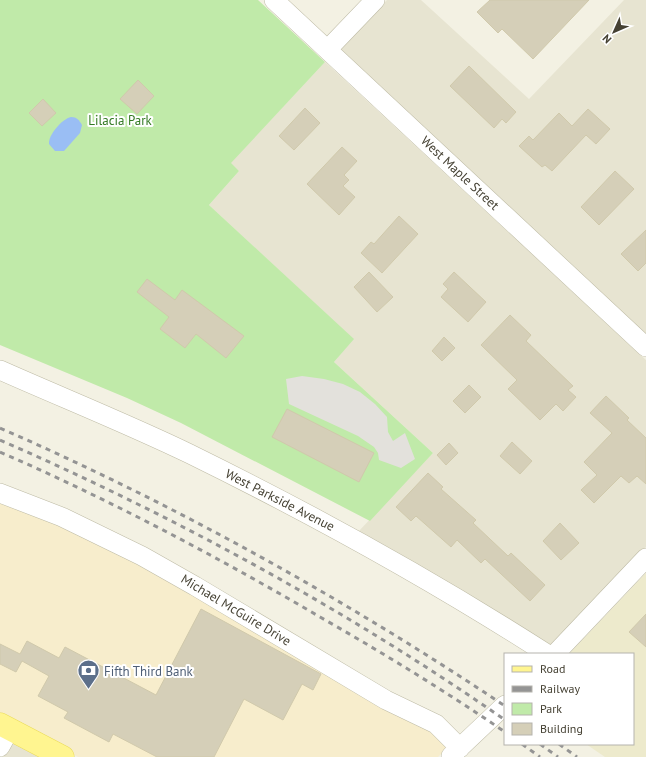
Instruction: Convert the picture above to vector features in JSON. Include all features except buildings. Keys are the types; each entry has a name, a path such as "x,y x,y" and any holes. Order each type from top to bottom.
{"main road":[{"path":"3,733 63,757"}],"street":[{"name":"West Maple Street","path":"274,0 646,347"},
{"path":"328,50 375,0"},
{"name":"West Parkside Avenue","path":"0,370 189,454 291,505 386,557 545,653"},
{"name":"Michael McGuire Drive","path":"3,500 36,505 142,556 189,582 386,700 436,724 455,752"},
{"path":"556,653 646,558"},
{"path":"455,752 504,705"}],"shaded area":[{"path":"387,0 421,0 529,99 624,0 646,0 646,338 338,51"},
{"path":"325,62 646,360 646,547 551,647 358,532 433,453 334,362 353,339 209,205 239,171 230,163"},
{"path":"302,376 324,379 343,384 360,392 375,404 387,417 388,432 393,441 405,433 415,459 401,468 379,460 378,453 374,447 358,436 289,404 286,379"},
{"path":"0,499 128,555 432,727 449,746 438,757 78,757 0,716"},
{"path":"646,573 646,757 605,757 587,745 634,745 634,653 570,653"},
{"path":"0,734 45,757 0,757"}],"green space":[{"name":"Lilacia Park","path":"0,0 258,0 325,62 231,163 239,171 209,205 354,339 334,362 433,453 370,521 181,423 127,398 0,345"}],"water":[{"path":"71,117 78,119 82,125 80,133 64,151 55,151 49,144 49,140 53,132 60,124 67,118"}],"railway":[{"path":"0,428 131,489 258,556 383,628 445,666 504,705"},
{"path":"0,440 131,501 195,533 259,568 322,603 384,641 504,719"},
{"path":"0,452 82,489 242,572 390,658 504,731"},
{"path":"523,745 540,757"},
{"path":"541,745 558,757"},
{"path":"560,745 577,757"}],"place":[{"name":"Fifth Third Bank","path":"89,690"}]}
